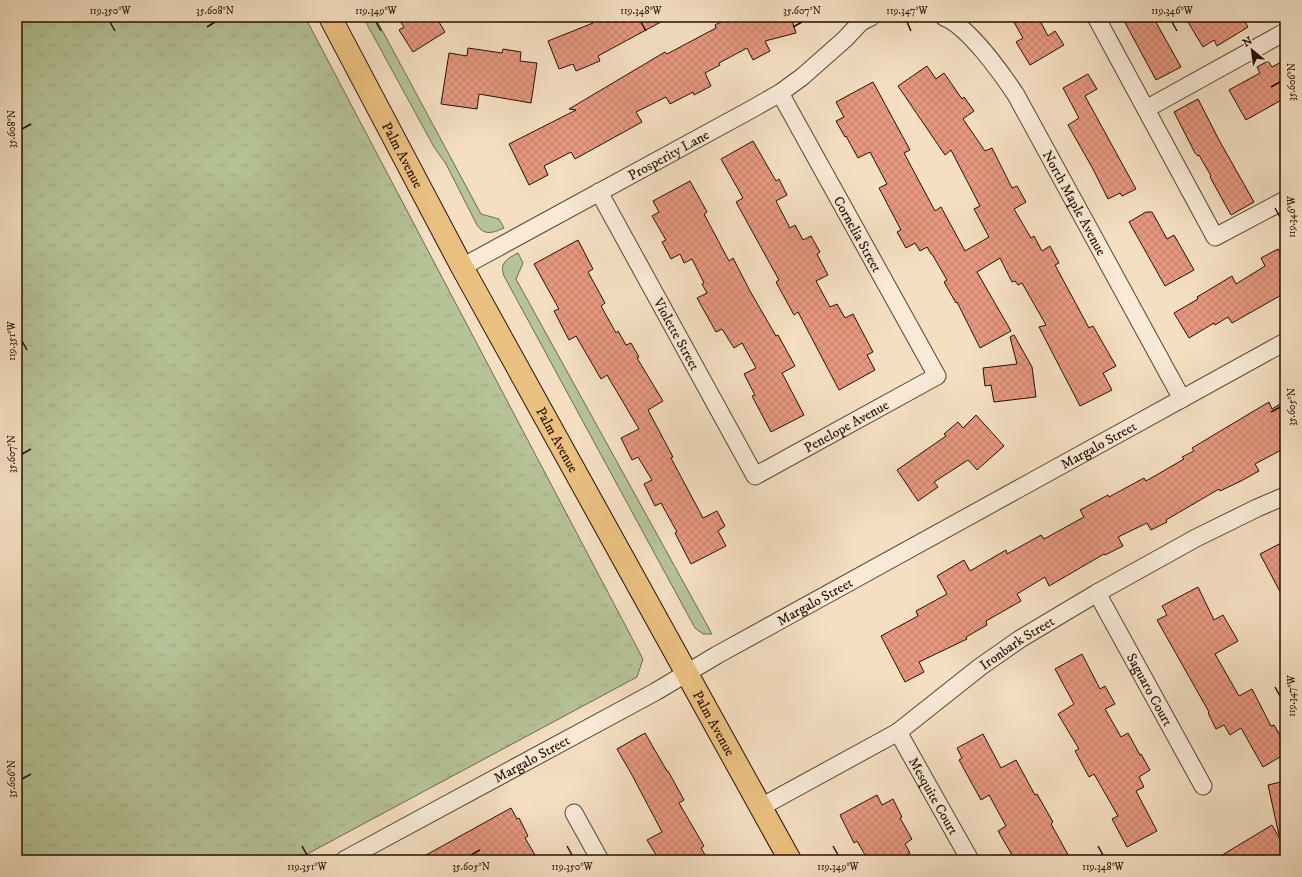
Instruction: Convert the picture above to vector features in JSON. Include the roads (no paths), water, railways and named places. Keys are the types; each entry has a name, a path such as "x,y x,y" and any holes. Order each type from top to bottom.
{"main road":[{"name":"Palm Avenue","path":"330,17 462,267 790,860"}],"street":[{"path":"1096,17 1215,237 1285,200"},
{"name":"North Maple Avenue","path":"947,18 962,29 992,61 1016,95 1182,399"},
{"name":"Prosperity Lane","path":"462,267 780,93 825,58 865,19"},
{"path":"1146,109 1285,32"},
{"name":"Cornelia Street","path":"780,93 937,376"},
{"name":"Violette Street","path":"599,192 755,476"},
{"name":"Margalo Street","path":"344,860 654,692 717,655 1285,342"},
{"name":"Penelope Avenue","path":"755,476 937,376"},
{"name":"Ironbark Street","path":"761,807 898,732 980,667 1020,639 1097,593 1196,538 1285,496"},
{"name":"Saguaro Court","path":"1097,593 1203,786"},
{"name":"Mesquite Court","path":"898,732 970,860"},
{"path":"574,813 600,860"}]}
